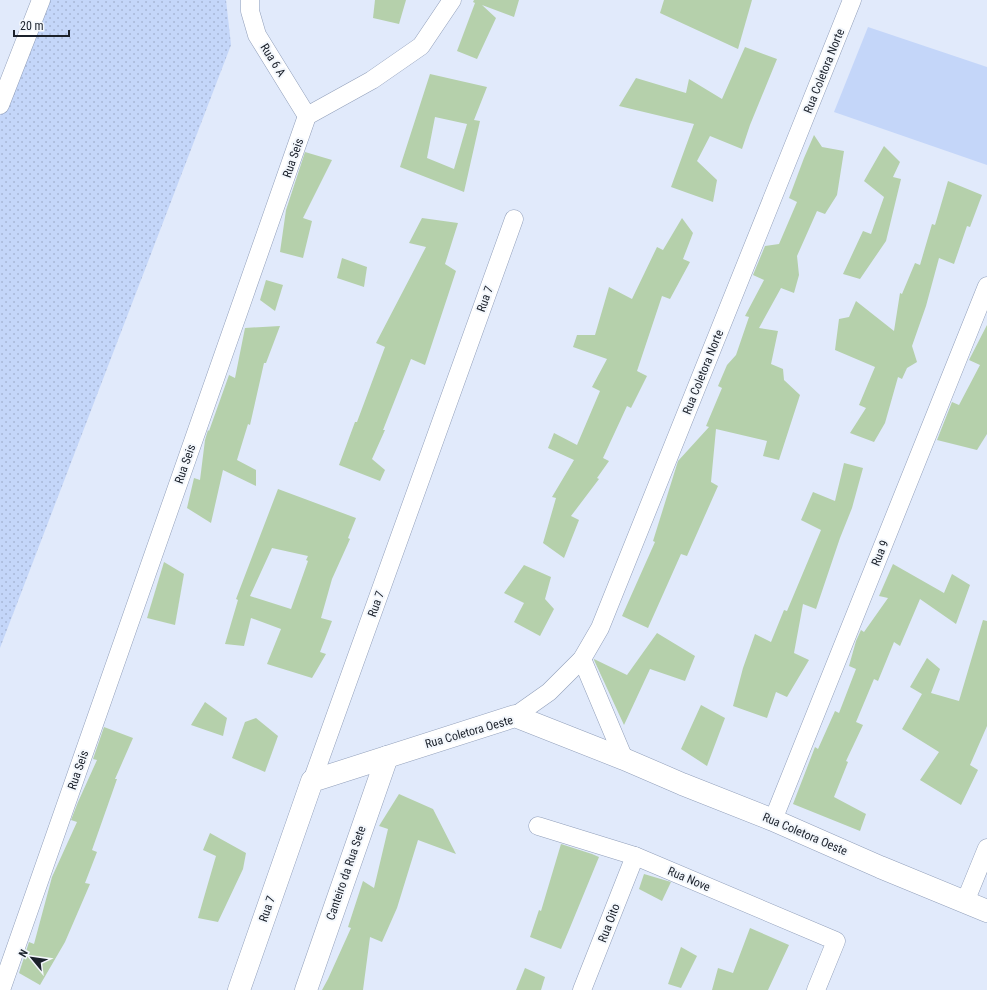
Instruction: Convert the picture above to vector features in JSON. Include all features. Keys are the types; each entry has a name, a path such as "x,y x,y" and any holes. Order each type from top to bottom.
{"street":[{"path":"0,105 41,0"},
{"name":"Rua 6 A","path":"250,0 250,11 257,35 307,116"},
{"path":"307,116 372,80 421,46 452,0"},
{"name":"Rua Coletora Norte","path":"515,716 549,692 582,659 600,628 852,0"},
{"name":"Rua Seis","path":"1,990 307,116"},
{"name":"Rua 7","path":"239,990 312,781 514,219"},
{"name":"Rua 9","path":"773,820 987,286"},
{"path":"582,659 624,759"},
{"name":"Rua Coletora Oeste","path":"312,781 515,716 773,820 880,867 987,911"},
{"name":"Canteiro da Rua Sete","path":"306,990 387,757"},
{"name":"Rua Nove","path":"538,826 635,856 836,941 816,990"},
{"path":"966,902 987,848"},
{"name":"Rua Oito","path":"582,990 635,856"}],"shaded area":[{"path":"48,0 226,0 231,45 0,648 0,116"},
{"path":"868,27 987,67 987,165 834,112"}],"building":[{"path":"375,0 406,0 399,24 373,18"},
{"path":"474,0 519,0 514,17 482,5 496,18 477,59 457,51 475,3 473,2"},
{"path":"664,0 752,0 738,49 660,13"},
{"path":"745,47 777,59 750,125 742,149 710,136 697,161 717,180 713,202 671,187 694,124 619,106 636,78 686,93 689,79 722,99"},
{"path":"430,74 487,87 474,120 480,121 464,192 400,167","holes":["435,117 467,124 454,169 427,158"]},
{"path":"814,135 822,147 844,151 837,195 825,214 817,211 797,256 799,275 794,293 781,288 759,328 778,331 771,364 783,369 784,380 800,395 779,460 763,456 767,441 716,429 711,482 718,486 687,556 681,554 648,628 622,616 655,542 653,541 678,461 709,427 706,426 722,388 718,386 727,365 736,355 749,317 745,316 764,280 753,275 765,246 779,244 797,202 789,198"},
{"path":"884,146 900,162 893,177 901,179 886,241 860,279 843,274 863,231 871,234 884,197 864,181"},
{"path":"305,152 332,160 303,218 312,221 303,258 280,252 286,210"},
{"path":"948,181 982,195 970,227 967,226 954,264 939,258 926,306 912,346 917,362 907,368 902,379 898,377 885,423 874,442 850,433 866,408 859,405 875,367 835,350 839,319 849,317 856,301 894,331 900,293 902,294 915,263 920,265 932,224 935,225"},
{"path":"422,218 458,223 445,264 456,271 425,365 411,359 383,430 385,430 372,459 385,470 380,481 339,465 385,347 376,343 426,247 409,243"},
{"path":"682,218 693,233 683,259 690,262 670,299 662,296 637,371 647,376 631,408 627,406 603,458 609,461 597,478 599,479 571,516 579,520 564,558 543,543 556,498 552,497 574,460 548,448 554,433 577,445 600,391 592,387 607,359 573,347 577,335 595,335 609,287 632,299 657,247 663,250"},
{"path":"342,258 367,267 364,287 337,278"},
{"path":"266,280 283,285 275,311 260,300"},
{"path":"987,325 987,434 977,450 937,440 952,402 959,405 980,365 969,360"},
{"path":"280,326 266,363 264,363 250,425 248,424 237,460 256,470 256,486 223,470 211,523 187,508 194,478 200,480 205,440 208,430 209,431 229,375 235,378 245,328"},
{"path":"844,463 863,468 852,508 840,538 816,609 803,604 794,653 809,660 787,697 776,692 767,718 733,706 743,668 755,634 771,642 784,610 787,611 821,530 801,520 813,492 835,501"},
{"path":"278,489 356,518 348,538 350,539 332,579 321,618 332,621 320,652 326,654 312,678 267,664 281,629 251,618 244,646 225,644 238,600 236,599","holes":["272,548 308,556 306,560 308,561 291,609 250,596"]},
{"path":"164,562 184,574 175,625 147,618"},
{"path":"893,564 944,593 952,574 970,585 956,624 920,599 900,646 894,642 878,681 874,679 856,722 863,725 846,761 848,762 834,797 866,814 860,831 793,804 815,747 818,749 835,711 839,713 856,669 849,666 856,641 861,630 864,632 888,598 879,596"},
{"path":"524,565 551,577 545,599 554,609 540,636 514,622 524,603 504,593"},
{"path":"983,620 987,621 987,726 970,765 978,770 961,805 920,780 939,752 902,729 922,694 910,687 927,658 940,669 931,693 959,701"},
{"path":"657,633 695,656 685,681 650,669 624,725 594,659 627,675"},
{"path":"205,702 227,718 223,736 191,725"},
{"path":"701,705 725,718 707,766 681,749"},
{"path":"256,718 278,736 265,772 232,758 245,722"},
{"path":"104,727 133,738 115,779 117,779 92,850 97,852 85,883 90,884 65,942 40,985 19,973 29,942 34,944 52,877 77,822 71,820 97,760 93,759"},
{"path":"399,794 433,809 456,854 418,840 397,908 382,942 370,937 363,990 322,990 351,928 348,927 363,881 374,888 388,829 379,826"},
{"path":"210,833 246,853 243,869 218,922 198,918 216,856 203,850"},
{"path":"561,844 599,857 561,949 530,937 539,910 541,911"},
{"path":"644,874 671,882 662,901 639,889"},
{"path":"750,928 789,945 768,990 712,990 718,968 733,973"},
{"path":"681,947 697,956 681,988 668,984"},
{"path":"525,968 545,977 541,990 516,990"}]}
